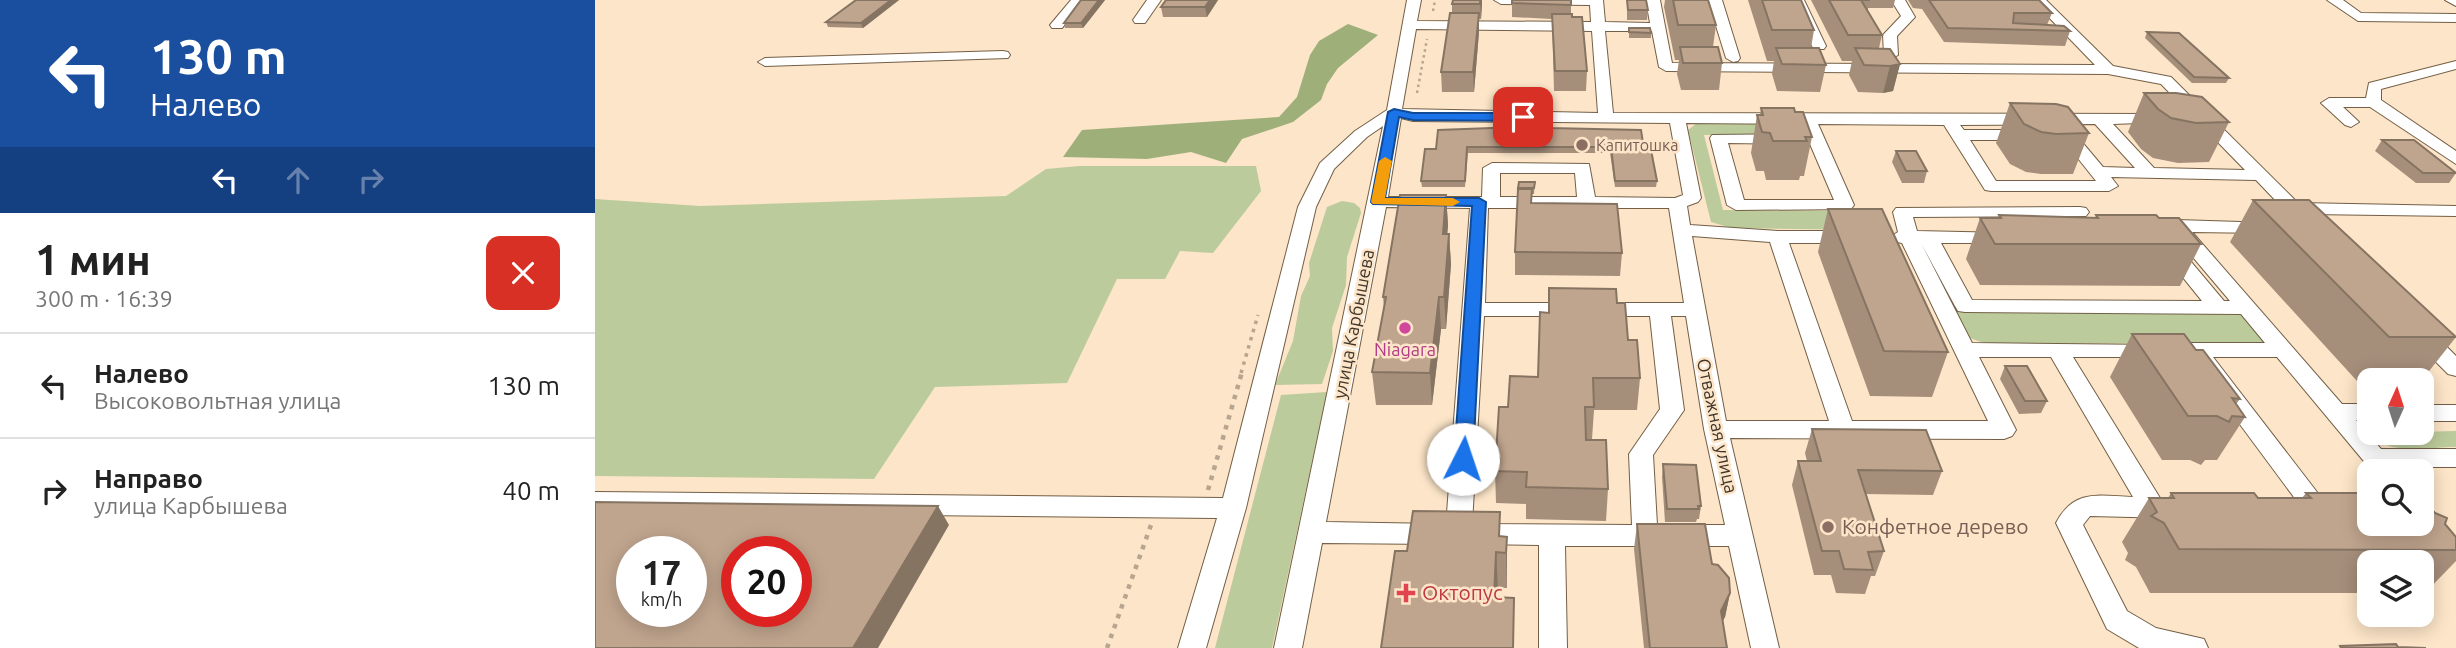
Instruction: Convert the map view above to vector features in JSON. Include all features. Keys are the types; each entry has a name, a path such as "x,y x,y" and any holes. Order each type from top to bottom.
{"street":[{"path":"1057,25 1078,0"},
{"path":"1140,20 1154,0"},
{"name":"улица Карбышева","path":"1288,648 1378,202 1414,0"},
{"path":"1501,0 1595,0 1606,118"},
{"path":"1653,0 1667,68 2108,70 2166,80 2318,232 2162,234"},
{"path":"1715,0 1733,58"},
{"path":"1797,0 1819,46"},
{"path":"1891,55 1890,35 1908,17 1898,0"},
{"path":"2039,0 2108,70"},
{"path":"2334,0 2358,17 2456,18"},
{"path":"1411,25 1658,27"},
{"path":"2048,34 2071,34"},
{"path":"765,62 1003,55"},
{"path":"2373,102 2374,86 2456,65"},
{"path":"2351,122 2329,103 2373,102 2456,159"},
{"path":"1192,648 1233,508 1307,206 1326,167 1361,134 1394,112 1413,116 1808,120 2068,135"},
{"path":"1954,127 2055,119 2204,118"},
{"path":"1378,202 1677,203 1692,198 1677,119"},
{"path":"1954,127 1991,186 2109,186 2055,119"},
{"path":"2099,119 2149,173"},
{"path":"1808,120 1817,139 1845,205 1736,205 1718,138 1817,139"},
{"path":"1458,534 1474,310 1485,202 1492,168 1583,168 1586,202"},
{"path":"2098,172 2261,175"},
{"name":"Отважная улица","path":"1677,203 1716,429 1765,648"},
{"path":"2294,208 2456,211"},
{"path":"2080,212 1902,212 1965,306 2246,308"},
{"path":"1681,230 1778,237 2025,237"},
{"path":"2162,234 2218,307"},
{"path":"2162,234 2246,308 2376,459"},
{"path":"1778,237 1843,429"},
{"path":"1716,429 2004,430 1964,349 1919,237"},
{"path":"1645,535 1641,454 1672,410 1660,309"},
{"path":"1474,310 1694,309"},
{"path":"2411,324 2456,369"},
{"path":"1964,349 2283,350"},
{"path":"2058,350 2153,508"},
{"path":"2196,350 2317,509"},
{"path":"2336,412 2357,412"},
{"path":"2434,413 2456,413"},
{"path":"2434,460 2456,458"},
{"path":"595,502 1233,508"},
{"path":"2194,508 2084,506 2069,523 2117,620 2151,640 2195,648"},
{"path":"2290,509 2343,509"},
{"path":"1312,532 1742,536"},
{"path":"1552,535 1553,648"}],"path":[{"path":"1107,648 1158,507"}],"green space":[{"path":"1348,24 1378,35 1338,68 1327,84 1321,100 1293,122 1242,139 1226,163 1191,152 1147,159 1063,157 1082,130 1279,117 1297,97 1310,55 1319,41"},
{"path":"1697,123 1793,123 1799,134 1704,135 1723,210 1875,211 1870,230 1731,228 1711,222 1688,130"},
{"path":"1079,166 1256,166 1261,191 1213,253 1180,251 1165,279 1117,279 1067,383 935,387 874,479 595,476 595,199 700,206 1006,196 1046,169"},
{"path":"1342,201 1354,203 1361,213 1347,257 1346,285 1332,328 1333,351 1322,384 1275,385 1293,341 1301,296 1310,276 1309,263 1327,207"},
{"path":"1927,248 1963,312 2233,313 2242,315 2267,343 1987,344 1967,337 1920,249"},
{"path":"1327,392 1272,648 1215,648 1281,395"},
{"path":"2456,431 2456,447 2424,449 2386,445 2434,445 2434,432"}],"building":[{"path":"856,0 891,0 861,23 826,22"},
{"path":"1081,0 1099,0 1081,23 1064,23"},
{"path":"1166,0 1210,0 1205,7 1161,7"},
{"path":"1453,0 1480,0 1480,4 1452,4"},
{"path":"1512,0 1571,0 1571,5 1512,3"},
{"path":"1627,0 1646,0 1648,10 1628,10"},
{"path":"1673,0 1708,0 1716,25 1678,25"},
{"path":"1762,0 1801,0 1814,30 1772,30"},
{"path":"1829,0 1861,0 1882,35 1848,35"},
{"path":"1929,0 2039,0 2052,13 2014,13 2013,23 2064,26 2070,31 1948,28"},
{"path":"1450,13 1479,13 1473,72 1441,72"},
{"path":"1552,14 1582,17 1587,71 1555,71"},
{"path":"1629,28 1650,28 1651,33 1629,32"},
{"path":"2147,32 2179,33 2229,78 2194,77"},
{"path":"1680,47 1718,47 1722,63 1683,63"},
{"path":"1776,48 1819,48 1826,65 1782,64"},
{"path":"1855,48 1890,49 1900,64 1864,65"},
{"path":"2144,93 2176,93 2202,97 2229,122 2196,123 2171,118 2158,109"},
{"path":"2010,103 2056,104 2068,107 2089,133 2041,132 2024,124"},
{"path":"1761,108 1794,108 1795,112 1803,112 1812,137 1805,137 1807,141 1773,141 1770,133 1762,132 1757,115 1763,115"},
{"path":"1549,126 1641,130 1644,149 1651,150 1657,181 1615,181 1611,147 1467,147 1465,181 1421,181 1425,149 1436,149 1438,130"},
{"path":"2382,140 2414,140 2456,173 2423,173"},
{"path":"1896,151 1916,151 1927,171 1906,171"},
{"path":"1519,182 1535,182 1534,188 1518,188"},
{"path":"1518,189 1532,189 1531,203 1617,204 1622,253 1515,252"},
{"path":"1400,195 1446,195 1443,234 1449,234 1444,297 1439,297 1430,373 1372,372 1386,297 1383,297"},
{"path":"2253,200 2309,200 2456,337 2389,337"},
{"path":"1828,209 1882,209 1948,352 1884,351"},
{"path":"1999,215 2098,218 2096,215 2156,215 2159,218 2179,218 2201,244 1995,244 1980,218 2001,218"},
{"path":"1549,288 1616,289 1617,303 1625,303 1628,340 1637,340 1640,378 1593,378 1594,407 1585,407 1586,440 1606,440 1608,489 1526,487 1527,472 1495,471 1499,407 1508,407 1510,376 1538,377 1540,312 1549,313"},
{"path":"2132,334 2184,334 2196,350 2203,350 2240,399 2232,398 2245,417 2232,416 2229,422 2217,416 2188,416"},
{"path":"2005,366 2027,366 2047,401 2025,401"},
{"path":"1812,429 1926,430 1942,471 1858,470 1884,551 1868,552 1873,570 1844,569 1839,551 1822,551 1798,461 1821,461"},
{"path":"1663,464 1696,465 1701,506 1698,506 1699,509 1667,509"},
{"path":"2171,493 2254,493 2258,498 2311,498 2306,493 2357,493 2357,536 2434,536 2434,512 2447,518 2445,524 2456,537 2456,550 2179,549 2164,523 2151,516 2157,512 2149,498 2174,498"},
{"path":"595,502 938,506 853,648 595,648"},
{"path":"1413,511 1500,512 1499,536 1507,537 1506,553 1496,552 1494,597 1514,598 1513,648 1381,648 1395,551 1407,551"},
{"path":"1637,524 1705,524 1712,564 1718,565 1729,578 1730,593 1721,611 1727,648 1650,648"},
{"path":"2396,644 2398,647 2426,648 2340,646"}],"slow traffic":[{"path":"1385,161 1378,202 1453,202"}],"place":[{"name":"Капитошка","path":"1582,145"},
{"name":"Niagara","path":"1405,328"},
{"name":"Конфетное дерево","path":"1828,527"},
{"name":"Октопус","path":"1406,593"}],"route":[{"path":"1463,459 1479,202 1378,202 1394,112 1413,116 1523,117"}]}
